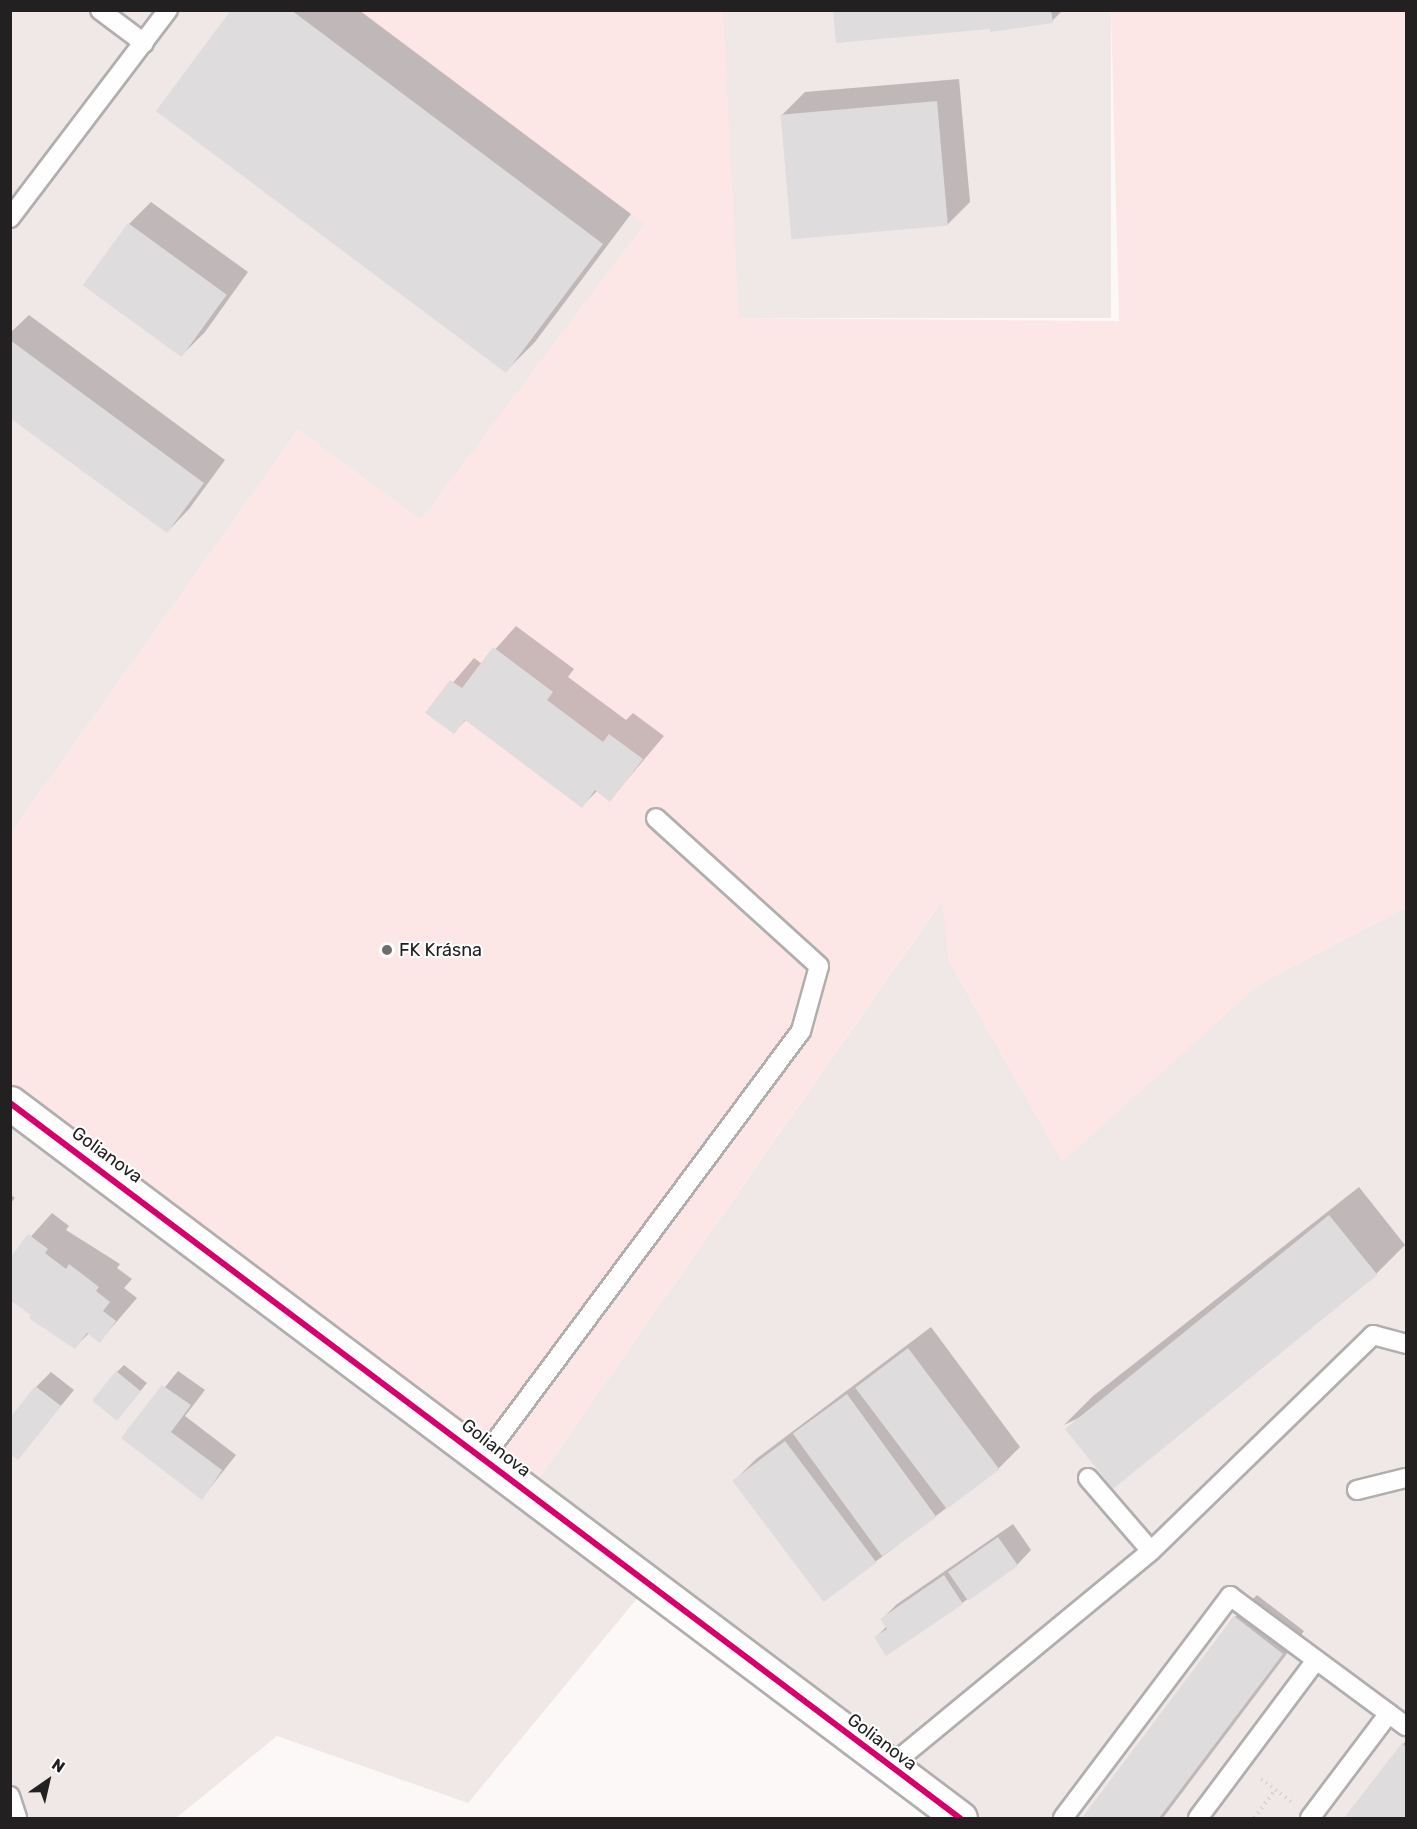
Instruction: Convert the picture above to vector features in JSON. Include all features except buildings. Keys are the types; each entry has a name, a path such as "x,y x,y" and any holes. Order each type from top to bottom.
{"street":[{"name":"Golianova","path":"10,1103 484,1456 960,1818"}],"lane":[{"path":"100,10 144,43"},
{"path":"10,218 168,10"},
{"path":"484,1456 801,1031 819,966 656,818"},
{"path":"890,1767 1151,1551 1373,1335 1407,1344"},
{"path":"1088,1478 1151,1551"},
{"path":"1357,1490 1407,1478"},
{"path":"1063,1818 1230,1596 1407,1726"},
{"path":"1198,1818 1316,1660"},
{"path":"1311,1818 1389,1713"},
{"path":"10,1796 17,1818"}],"path":[{"path":"1239,1762 1311,1818"},
{"path":"1254,1818 1275,1790"}],"shaded area":[{"path":"11,11 359,11 645,224 421,520 298,430 11,833"},
{"path":"359,11 723,11 739,318 1119,321 1111,11 1406,11 1406,907 1259,984 1062,1162 949,961 942,900 529,1492 11,1103 11,833 298,430 421,520 644,224"},
{"path":"723,11 1111,11 1111,318 723,318"},
{"path":"943,899 949,961 1062,1161 1259,984 1406,907 1406,1818 960,1818 649,1584 468,1803 277,1736 176,1818 11,1818 10,1106 529,1492"}],"cycle path":[{"path":"10,1103 960,1818"}],"place":[{"name":"FK Krásna","path":"387,950"}]}
